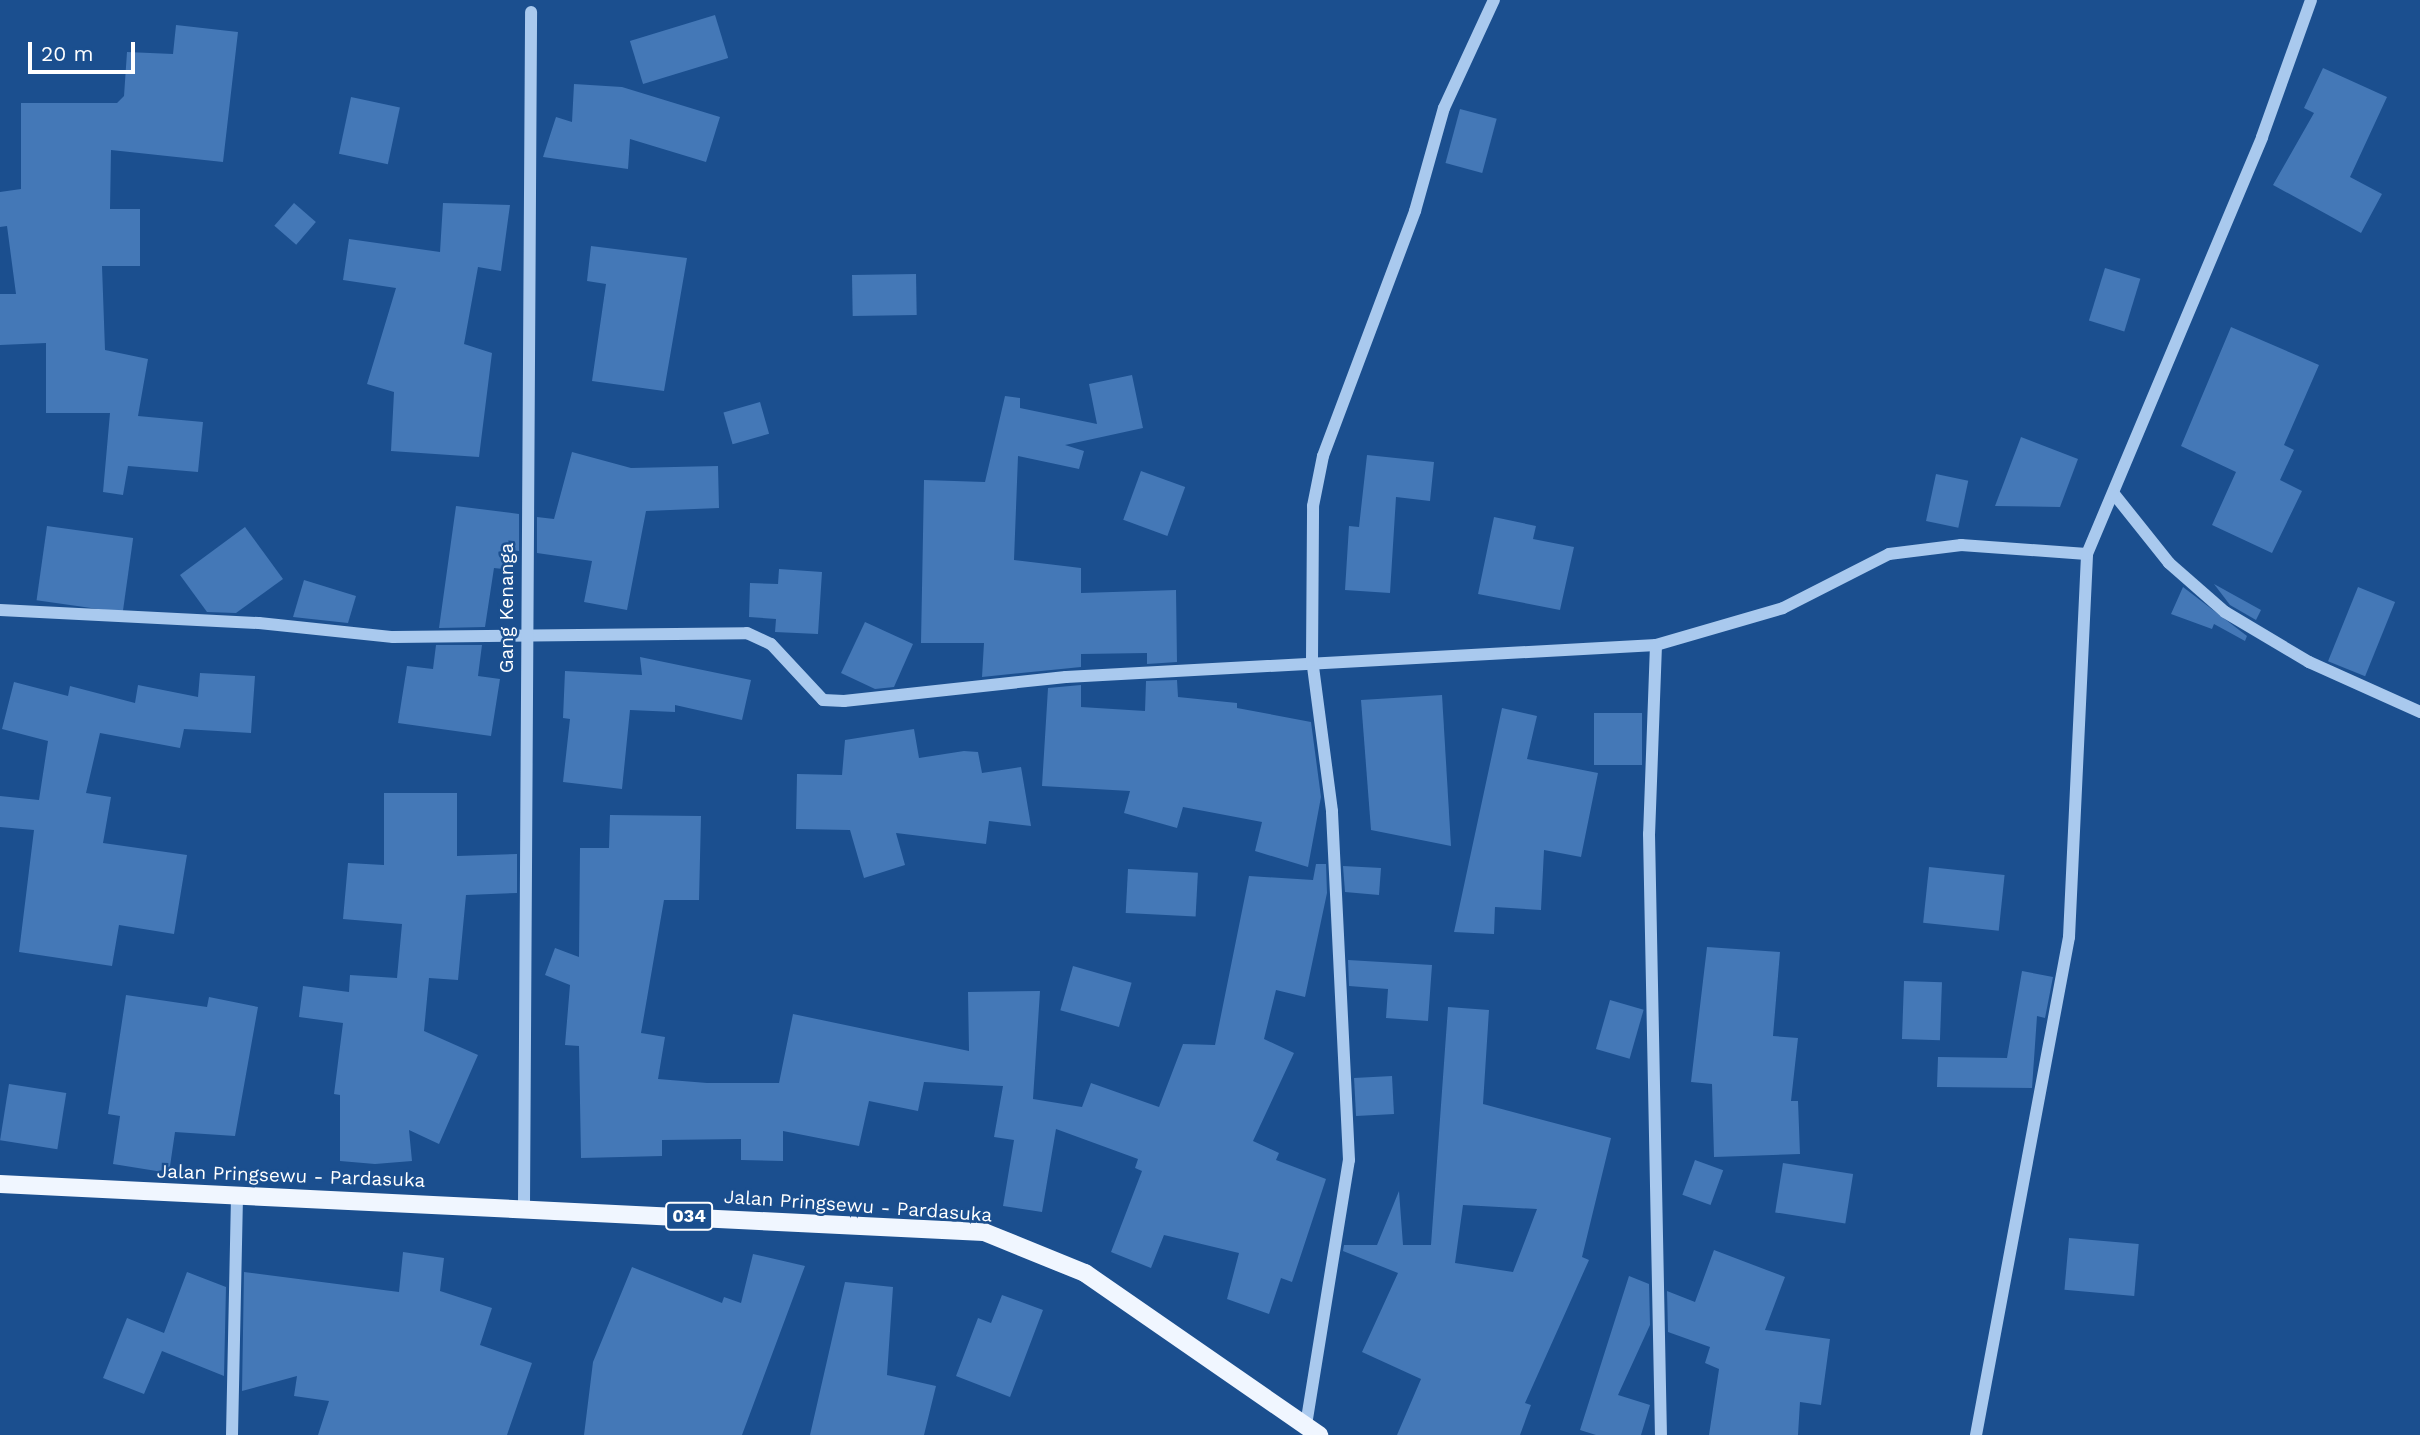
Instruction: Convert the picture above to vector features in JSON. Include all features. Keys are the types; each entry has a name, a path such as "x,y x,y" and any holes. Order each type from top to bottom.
{"main road":[{"name":"Jalan Pringsewu - Pardasuka","path":"0,1184 524,1205 984,1232 1085,1273 1313,1430"}],"street":[{"path":"1313,1430 1349,1160 1333,824 1312,660 1313,506 1323,456 1415,211 1444,108 1494,0"},
{"path":"1976,1435 2068,937 2087,554 2257,150 2311,0"},
{"name":"Gang Kenanga","path":"524,1205 531,12"},
{"path":"2114,494 2169,563 2225,612 2309,662 2420,712"},
{"path":"0,610 259,623 393,637 527,639 747,633 771,644 823,700 844,701 1312,660 1656,645 1783,608 1889,554 1961,545 2087,554"},
{"path":"1656,645 1649,834 1661,1435"},
{"path":"232,1435 237,1195"}],"building":[{"path":"715,15 728,58 643,84 630,41"},
{"path":"176,25 238,32 223,162 111,150 110,209 140,209 140,266 102,266 105,350 148,359 138,416 203,422 198,472 128,466 123,495 103,492 110,413 46,413 46,343 0,345 0,294 16,294 7,226 0,227 0,192 21,189 21,103 117,103 124,96 127,52 173,54"},
{"path":"2323,68 2387,97 2350,177 2382,194 2361,233 2273,185 2314,113 2304,108"},
{"path":"574,84 622,87 720,117 706,162 630,139 628,169 543,157 556,117 572,122"},
{"path":"351,97 400,107 388,164 339,154"},
{"path":"1460,109 1497,119 1482,173 1446,163"},
{"path":"294,203 316,222 296,245 274,226"},
{"path":"443,203 510,205 501,271 478,267 464,344 492,353 479,457 391,451 394,392 367,384 396,288 343,280 349,239 440,252"},
{"path":"591,246 687,258 664,391 592,381 606,284 587,281"},
{"path":"2105,268 2140,279 2124,331 2089,321"},
{"path":"916,274 917,315 853,316 852,275"},
{"path":"2231,327 2319,365 2284,445 2294,450 2280,480 2302,491 2272,553 2212,525 2236,472 2181,446"},
{"path":"1132,375 1143,428 1065,445 1084,451 1079,469 1018,456 1014,560 1081,568 1081,593 1176,590 1177,662 1147,664 1147,653 1081,654 1081,667 982,677 984,643 921,643 924,480 985,482 1005,396 1020,398 1020,408 1097,424 1089,384"},
{"path":"760,402 769,434 733,444 723,412"},
{"path":"2021,437 2078,459 2060,507 1995,506"},
{"path":"572,452 631,468 718,466 719,508 646,511 627,610 584,602 592,561 537,553 537,517 554,519"},
{"path":"1367,455 1434,462 1430,501 1396,497 1390,593 1345,590 1349,526 1359,527"},
{"path":"1141,471 1185,487 1167,536 1123,520"},
{"path":"1936,474 1968,481 1958,528 1926,521"},
{"path":"456,506 519,514 519,551 506,549 503,569 494,568 485,627 439,628"},
{"path":"1494,517 1536,526 1533,539 1574,547 1560,610 1478,594"},
{"path":"47,526 133,538 123,612 37,600"},
{"path":"245,527 283,579 236,613 207,612 180,575"},
{"path":"779,569 822,572 818,634 775,632 776,619 749,617 750,583 778,584"},
{"path":"304,580 356,596 348,623 293,617"},
{"path":"2214,584 2261,610 2256,620 2230,605"},
{"path":"2183,587 2247,636 2245,641 2214,624 2212,629 2171,614"},
{"path":"2358,587 2395,602 2365,676 2328,661"},
{"path":"865,622 913,644 894,687 875,689 841,673"},
{"path":"436,645 482,645 478,676 500,679 491,736 398,723 407,666 433,669"},
{"path":"640,657 751,680 742,720 675,705 675,712 630,710 622,789 563,782 570,719 563,718 565,671 642,675"},
{"path":"200,673 255,676 251,733 184,729 180,748 100,733 86,793 111,797 103,843 187,855 174,934 119,925 112,966 19,952 34,830 0,827 0,796 39,800 48,741 2,729 14,682 68,696 70,686 135,703 138,685 198,697"},
{"path":"1177,680 1178,697 1237,703 1237,708 1311,722 1321,797 1308,867 1255,851 1262,822 1183,807 1177,828 1124,813 1130,791 1042,786 1048,688 1081,685 1081,707 1145,711 1146,681"},
{"path":"1442,695 1451,846 1371,830 1361,700"},
{"path":"1502,708 1537,716 1527,759 1598,773 1581,857 1544,850 1541,910 1495,907 1494,934 1454,932"},
{"path":"1594,713 1642,713 1642,765 1594,765"},
{"path":"914,729 919,758 964,751 978,752 982,773 1021,767 1031,826 989,821 986,844 896,833 905,865 864,878 850,830 796,829 797,774 842,775 845,740"},
{"path":"384,793 457,793 457,856 517,854 517,893 466,895 458,980 429,978 424,1031 478,1055 439,1144 409,1130 412,1161 375,1164 340,1161 340,1095 334,1094 343,1023 299,1017 303,986 349,992 350,975 397,978 402,924 343,919 348,863 384,865"},
{"path":"610,815 701,816 699,900 664,900 641,1033 665,1037 658,1079 707,1083 779,1083 793,1014 969,1051 968,992 1040,991 1033,1099 1082,1107 1091,1083 1159,1107 1183,1044 1215,1045 1249,876 1313,880 1316,864 1326,864 1327,893 1305,997 1276,990 1264,1039 1294,1053 1253,1141 1279,1153 1276,1160 1326,1179 1292,1282 1281,1278 1269,1314 1227,1299 1239,1253 1164,1235 1151,1268 1111,1252 1142,1171 1135,1168 1138,1159 1056,1129 1042,1212 1003,1206 1014,1140 994,1137 1003,1086 924,1082 918,1111 869,1101 859,1146 783,1131 783,1161 741,1160 741,1139 662,1140 662,1156 581,1158 579,1046 565,1045 570,985 545,975 555,948 579,957 580,848 609,848"},
{"path":"1343,866 1381,868 1379,895 1345,892"},
{"path":"1929,867 2005,875 1999,931 1923,923"},
{"path":"1128,869 1198,873 1196,917 1126,913"},
{"path":"1707,947 1780,952 1773,1036 1798,1038 1791,1101 1798,1101 1800,1154 1714,1157 1712,1084 1691,1082"},
{"path":"1348,960 1432,965 1428,1021 1386,1018 1388,989 1349,986"},
{"path":"1073,966 1132,983 1119,1027 1060,1010"},
{"path":"2022,971 2053,977 2045,1018 2037,1016 2032,1088 1937,1087 1938,1057 2007,1058"},
{"path":"1904,981 1942,982 1940,1040 1902,1039"},
{"path":"126,995 207,1007 209,997 258,1007 235,1136 175,1132 169,1173 113,1164 120,1116 108,1114"},
{"path":"1610,1000 1644,1010 1630,1059 1596,1049"},
{"path":"1448,1007 1489,1010 1483,1104 1611,1138 1582,1257 1589,1260 1525,1403 1531,1405 1520,1435 1397,1435 1421,1379 1362,1352 1398,1273 1343,1251 1344,1245 1377,1245 1399,1191 1403,1245 1431,1245","holes":["1463,1205 1537,1209 1513,1272 1455,1263"]},
{"path":"1392,1076 1394,1114 1356,1116 1354,1078"},
{"path":"9,1084 66,1093 57,1149 0,1140"},
{"path":"1695,1160 1723,1170 1711,1205 1682,1195"},
{"path":"1783,1163 1853,1174 1845,1223 1775,1212"},
{"path":"2069,1238 2139,1244 2134,1296 2064,1290"},
{"path":"1714,1250 1785,1277 1765,1330 1830,1339 1821,1405 1800,1402 1798,1435 1709,1435 1719,1369 1705,1363 1710,1347 1668,1332 1667,1291 1695,1302"},
{"path":"403,1252 444,1258 440,1291 492,1308 480,1345 532,1363 507,1435 318,1435 329,1401 294,1396 297,1376 242,1391 244,1272 399,1292"},
{"path":"753,1254 805,1266 742,1435 584,1435 593,1362 632,1267 722,1303 724,1297 741,1303"},
{"path":"187,1272 226,1287 224,1376 162,1351 144,1394 103,1378 127,1318 164,1333"},
{"path":"1629,1276 1649,1284 1650,1325 1618,1395 1650,1405 1641,1435 1596,1435 1580,1430"},
{"path":"845,1282 893,1287 887,1375 936,1386 924,1435 810,1435"},
{"path":"1002,1295 1043,1310 1010,1397 956,1376 978,1318 991,1323"}]}
